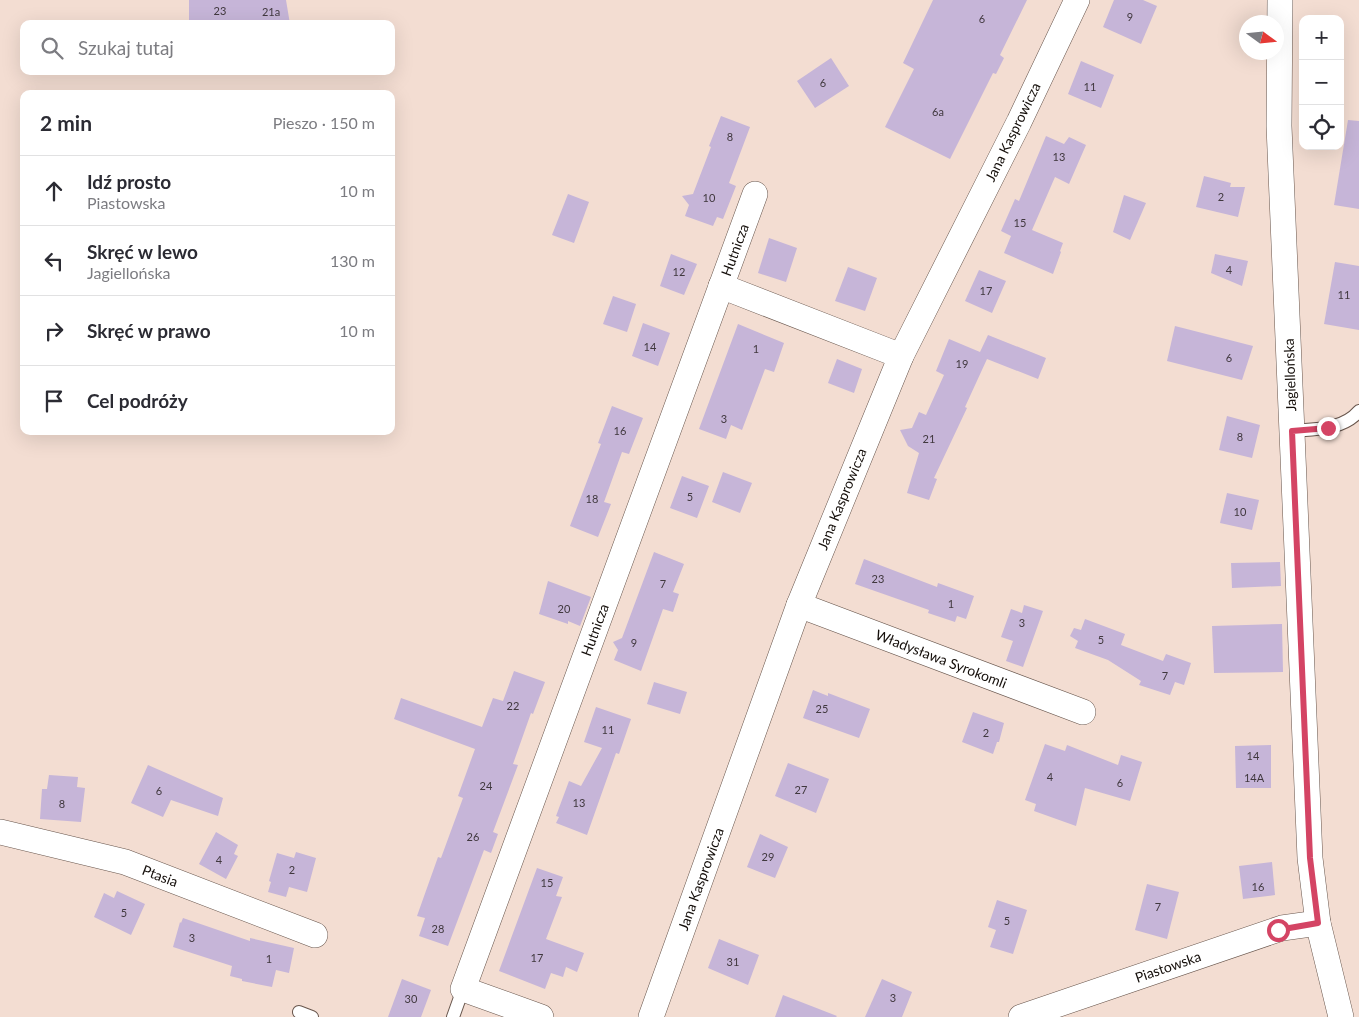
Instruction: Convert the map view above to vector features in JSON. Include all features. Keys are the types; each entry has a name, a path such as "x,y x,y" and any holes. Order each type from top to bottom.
{"street":[{"name":"Jana Kasprowicza","path":"651,1017 799,606 901,356 1019,122 1077,0"},
{"name":"Jagiellońska","path":"1280,0 1279,126 1310,858 1318,923 1341,1017"},
{"name":"Hutnicza","path":"463,989 755,194"},
{"path":"721,286 901,356"},
{"name":"Władysława Syrokomli","path":"799,606 1083,712"},
{"name":"Ptasia","path":"0,832 125,862 315,935"},
{"name":"Piastowska","path":"1021,1017 1282,928 1318,923"},
{"path":"463,989 541,1017"}],"lane":[{"path":"1292,431 1328,428 1354,416 1359,411"},
{"path":"453,1017 463,989"},
{"path":"298,1012 312,1017"}],"building":[{"path":"189,0 286,0 289,20 189,20"},
{"path":"933,0 1027,0 1000,55 1004,58 996,74 993,73 950,159 885,127 914,69 903,63"},
{"path":"1114,0 1143,0 1157,6 1141,44 1103,27"},
{"path":"831,58 849,86 815,108 797,81"},
{"path":"1081,61 1114,75 1101,108 1068,94"},
{"path":"721,116 750,127 729,183 736,186 723,219 717,217 713,226 685,216 689,205 682,196 693,194"},
{"path":"1348,120 1359,121 1359,209 1334,205"},
{"path":"1046,136 1064,144 1069,137 1086,145 1069,184 1055,177 1032,230 1063,243 1053,274 1004,253 1011,236 1001,231 1015,199 1019,201"},
{"path":"1204,176 1231,183 1230,187 1245,187 1238,217 1196,207"},
{"path":"568,194 589,202 574,243 552,235"},
{"path":"1124,195 1146,203 1130,240 1113,232"},
{"path":"769,238 797,248 786,282 758,273"},
{"path":"671,254 697,264 684,295 660,286"},
{"path":"1215,254 1248,261 1242,286 1211,273"},
{"path":"1335,262 1359,266 1359,330 1324,324"},
{"path":"848,267 877,278 865,311 835,301"},
{"path":"979,270 1006,281 992,313 965,301"},
{"path":"613,296 636,304 627,332 603,324"},
{"path":"643,323 670,333 658,366 632,356"},
{"path":"738,324 784,343 774,372 765,369 742,430 731,425 726,439 699,429"},
{"path":"1175,326 1253,346 1242,380 1167,361"},
{"path":"988,335 1046,358 1038,379 987,359 965,407 967,408 934,478 937,479 929,500 907,493 919,453 908,446 900,430 912,428 919,412 926,415 944,375 936,371 949,339 980,352"},
{"path":"837,359 862,369 854,393 828,383"},
{"path":"612,406 643,418 629,454 622,452 604,502 611,504 598,537 570,526 601,444 598,443"},
{"path":"1227,416 1260,425 1252,458 1219,450"},
{"path":"723,472 752,483 740,513 712,502"},
{"path":"682,476 709,486 697,518 670,508"},
{"path":"1227,493 1259,500 1252,530 1220,523"},
{"path":"654,552 684,564 673,592 679,594 673,612 663,609 641,671 614,660 618,650 613,642 622,638"},
{"path":"864,559 937,587 938,583 974,596 966,619 957,616 955,622 928,613 929,610 855,584"},
{"path":"1280,562 1281,586 1232,588 1231,563"},
{"path":"548,581 591,597 580,626 539,614"},
{"path":"1024,605 1043,611 1023,667 1006,661 1013,641 1001,637 1011,609 1022,613"},
{"path":"1085,619 1125,634 1121,645 1163,661 1166,654 1191,663 1184,685 1175,682 1170,695 1139,685 1141,681 1108,660 1075,648 1078,641 1070,636 1074,628 1081,630"},
{"path":"1282,624 1283,672 1214,673 1212,626"},
{"path":"514,671 545,682 533,714 531,713 513,764 518,765 493,832 498,834 491,853 484,850 448,946 419,936 425,918 417,916 438,857 441,858 463,798 458,796 475,749 394,719 401,698 482,727 493,698 503,701"},
{"path":"654,682 687,692 680,714 647,704"},
{"path":"813,690 828,696 828,693 870,709 859,738 803,718"},
{"path":"596,707 631,719 619,754 616,753 587,835 556,823 559,817 556,816 569,781 581,786 602,748 584,742"},
{"path":"973,712 1004,723 999,742 997,742 993,754 962,742"},
{"path":"1045,744 1065,751 1067,745 1118,765 1121,755 1142,762 1130,801 1085,788 1076,826 1034,811 1036,804 1025,800"},
{"path":"1271,745 1271,788 1236,788 1235,746"},
{"path":"788,763 829,779 816,813 775,796"},
{"path":"148,765 223,798 218,816 171,800 163,817 131,803"},
{"path":"49,775 78,777 77,787 85,788 81,822 40,819 42,789 47,789"},
{"path":"216,832 238,845 234,854 238,856 226,879 199,864"},
{"path":"760,834 788,847 775,878 747,867"},
{"path":"296,852 316,858 307,892 289,887 286,897 268,892 277,853 294,858"},
{"path":"1272,862 1275,895 1243,899 1239,866"},
{"path":"537,868 563,877 556,896 562,897 546,939 584,953 577,972 566,967 563,977 551,973 545,989 499,971"},
{"path":"1147,884 1179,892 1167,939 1135,930"},
{"path":"117,891 145,904 131,935 94,917 104,893 114,898"},
{"path":"997,900 1027,910 1013,954 990,947 996,930 988,927"},
{"path":"183,918 250,941 250,938 294,948 289,973 276,970 272,987 242,981 242,979 230,976 232,966 173,947 180,922"},
{"path":"719,939 759,955 748,985 708,968"},
{"path":"402,979 431,990 421,1017 388,1017"},
{"path":"882,979 912,992 902,1017 865,1017"},
{"path":"783,995 837,1016 775,1017"}],"route":[{"path":"1278,930 1318,923 1310,858 1292,431 1328,428"}]}
